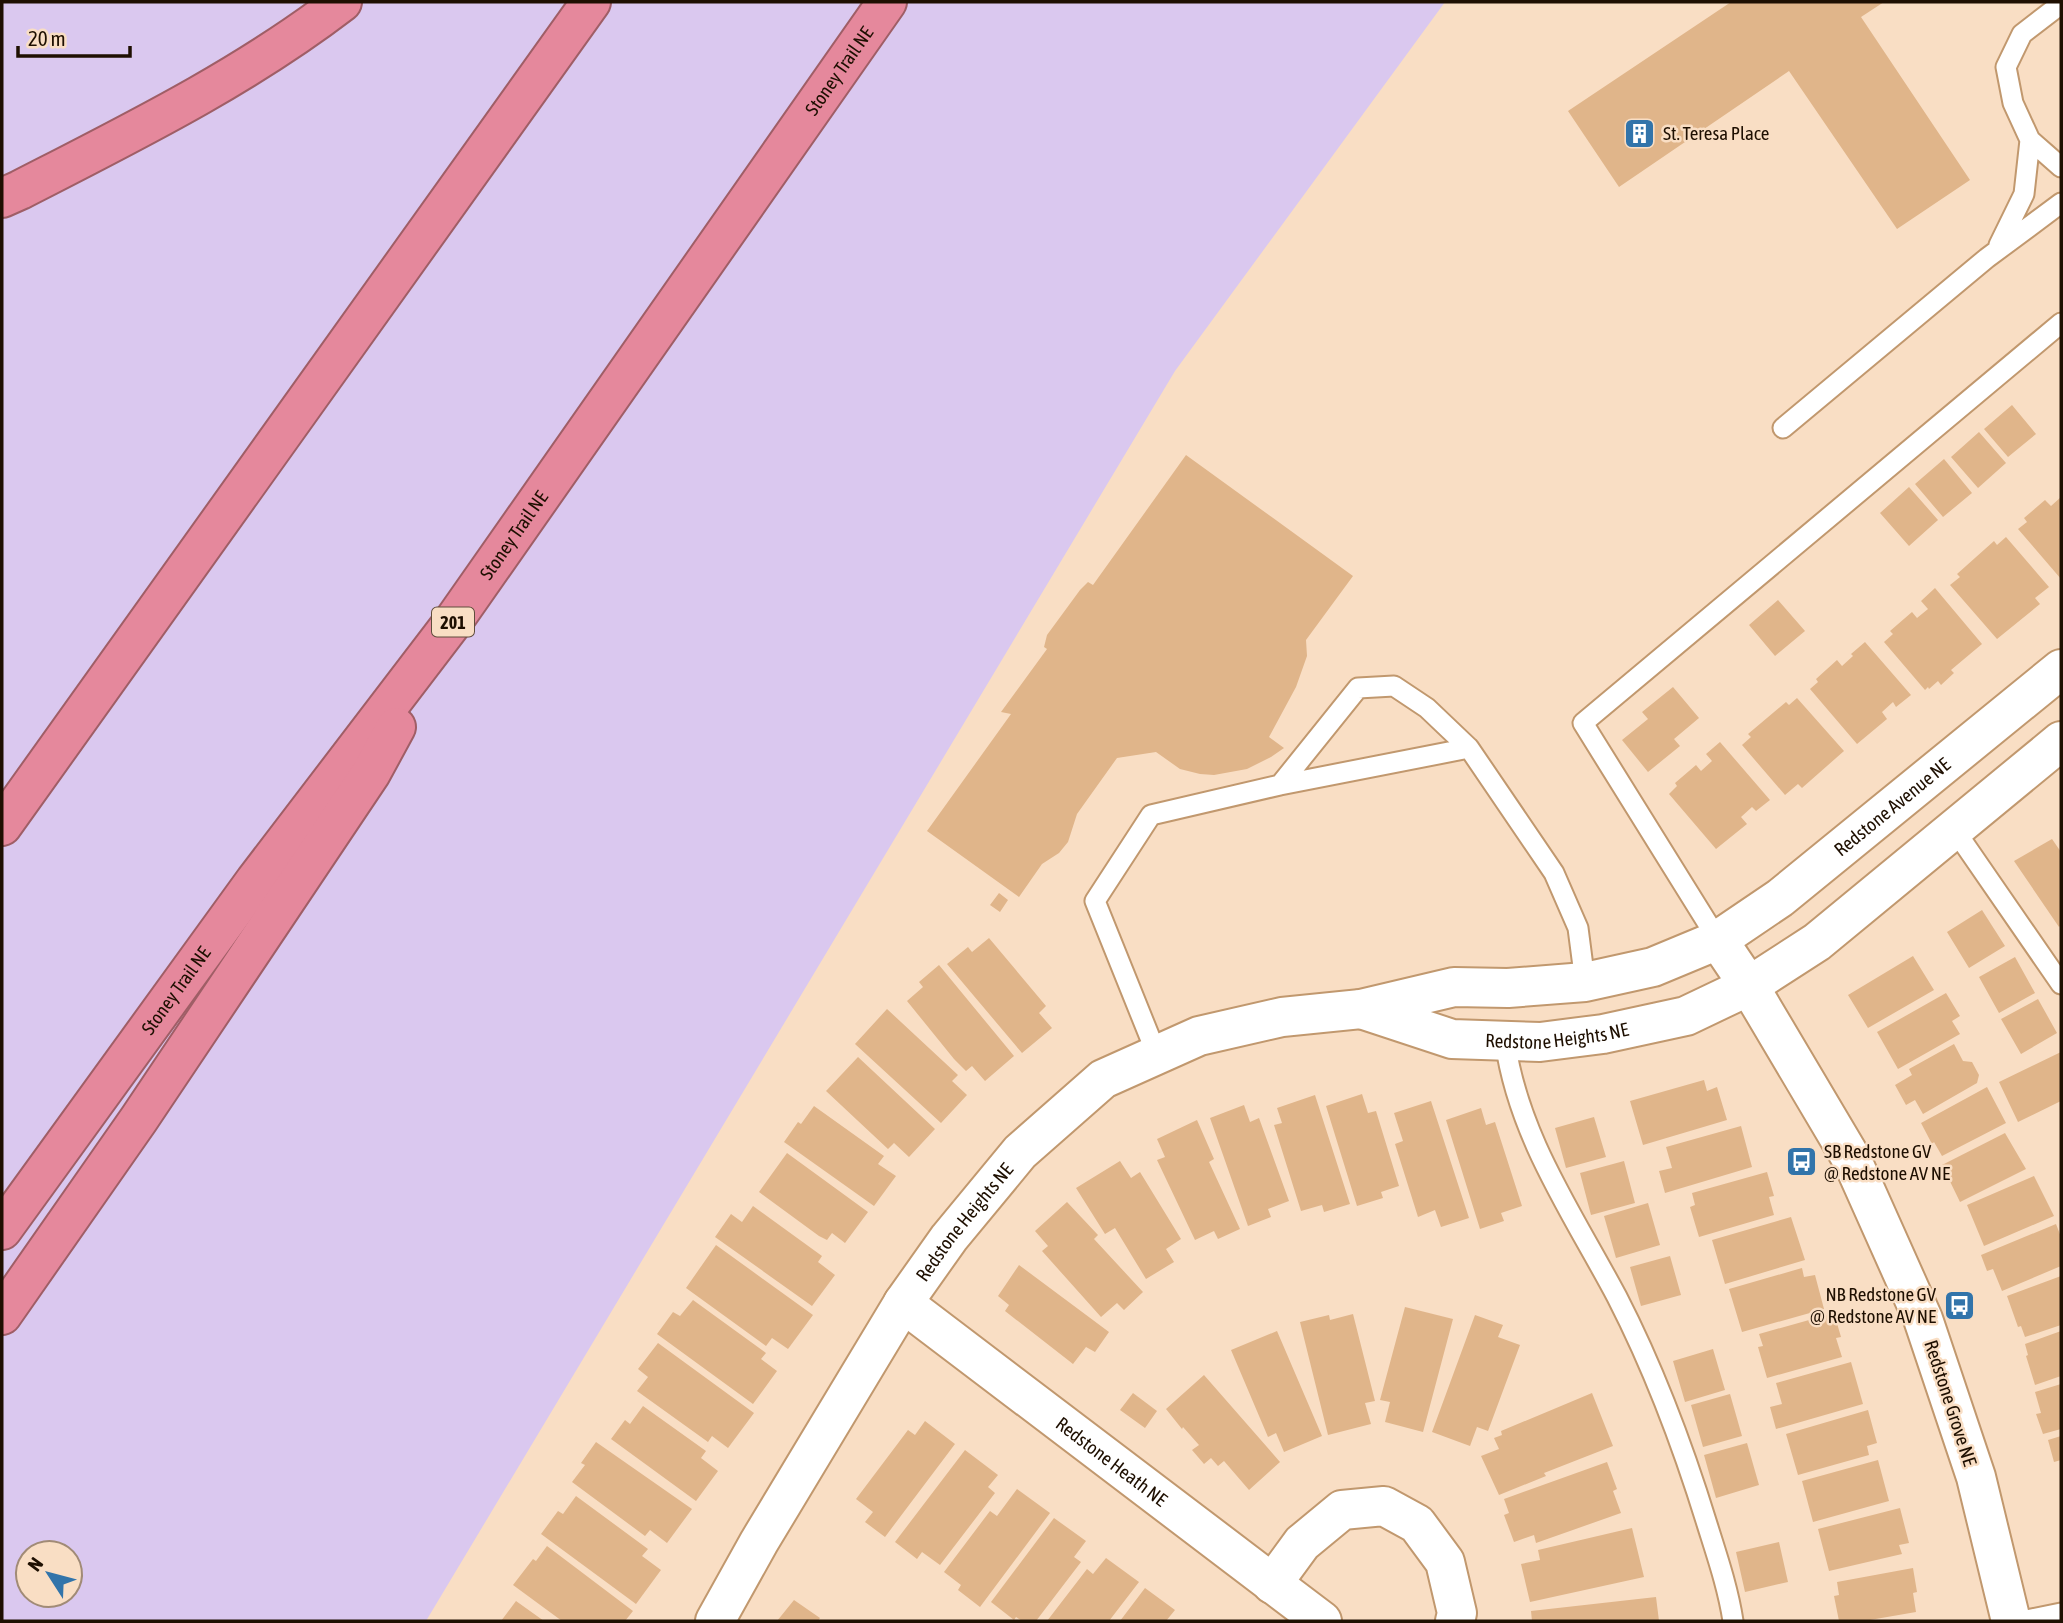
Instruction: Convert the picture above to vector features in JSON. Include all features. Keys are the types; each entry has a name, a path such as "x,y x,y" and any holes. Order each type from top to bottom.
{"highway":[{"path":"2,198 205,93 299,34 342,2"},
{"path":"2,825 591,2"},
{"name":"Stoney Trail NE","path":"2,1230 255,881 452,623 887,2"},
{"path":"2,1315 139,1119 371,774 452,623"}],"street":[{"name":"Redstone Avenue NE","path":"1718,940 1780,898 2061,669"},
{"path":"1749,986 1817,942 2061,741"},
{"name":"Redstone Heights NE","path":"715,1621 759,1542 903,1303 949,1238 1020,1152 1103,1079 1199,1037 1282,1017 1361,1009 1454,987 1508,988 1585,982 1653,968 1718,940"},
{"name":"Redstone Grove NE","path":"1718,940 1749,986 1851,1158 1923,1320 1976,1477 2011,1621"},
{"name":"Redstone Heights NE","path":"1361,1009 1452,1039 1539,1042 1603,1034 1686,1016 1749,986"},
{"name":"Redstone Heath NE","path":"903,1303 1322,1621"},
{"path":"1272,1584 1301,1543 1342,1510 1384,1506 1417,1524 1445,1562 1457,1613 1455,1621"}],"lane":[{"path":"2061,4 2022,34 2006,67 2013,103 2029,140 2061,167"},
{"path":"1998,249 2024,194 2029,140"},
{"path":"1783,428 1998,249 2061,203"},
{"path":"1718,940 1583,723 2061,323"},
{"path":"1280,785 1358,688 1394,685 1427,708 1469,748 1554,873 1578,928 1585,982"},
{"path":"1157,1055 1095,901 1151,815 1280,785 1469,748"},
{"path":"1954,829 2061,984"},
{"path":"1505,1041 1508,1066 1519,1105 1542,1161 1617,1298 1649,1363 1694,1482 1730,1598 1733,1621"},
{"path":"2022,1621 2061,1613"}],"shaded area":[{"path":"2,2 1445,2 1175,371 426,1621 2,1621"}],"building":[{"name":"St. Teresa Place","path":"1731,2 1884,2 1861,17 1970,180 1897,229 1789,71 1619,187 1568,111"},
{"path":"2012,405 2036,434 2008,457 1984,429"},
{"path":"1979,432 2006,463 1978,488 1951,457"},
{"path":"1186,455 1353,576 1306,640 1307,656 1296,687 1269,737 1284,748 1247,769 1214,775 1180,769 1156,752 1117,758 1077,814 1068,842 1059,853 1042,864 1019,897 927,831 1011,714 1001,712 1047,649 1044,647 1047,635 1080,590 1088,582 1093,585"},
{"path":"1944,459 1972,493 1943,517 1915,484"},
{"path":"1909,487 1938,520 1909,546 1880,513"},
{"path":"2061,497 2061,579 2018,529 2027,522 2024,518 2045,500 2051,506"},
{"path":"2006,537 2049,587 2035,598 2040,604 1997,639 1950,585 1960,577 1957,574 1994,541 1997,545"},
{"path":"1935,588 1982,644 1951,670 1954,673 1941,685 1938,681 1925,690 1884,642 1893,634 1890,631 1912,612 1917,618 1928,609 1921,601"},
{"path":"1778,600 1805,631 1775,656 1749,625"},
{"path":"1865,642 1911,695 1896,707 1893,702 1882,712 1887,719 1857,744 1810,689 1818,682 1816,679 1837,660 1842,666"},
{"path":"1673,687 1699,718 1674,739 1680,746 1648,772 1622,740 1648,719 1642,712"},
{"path":"1797,698 1844,751 1802,788 1798,784 1785,795 1742,745 1751,737 1748,734 1786,702 1789,705"},
{"path":"1720,742 1770,800 1756,811 1752,807 1741,817 1747,824 1716,849 1669,794 1677,786 1675,783 1696,765 1701,771 1712,761 1706,754"},
{"path":"2052,839 2061,852 2059,927 2014,861"},
{"path":"999,893 1008,900 1000,912 990,905"},
{"path":"1982,910 2005,946 1969,968 1947,932"},
{"path":"989,938 1046,1006 1039,1013 1052,1028 1022,1053 947,964 968,947 972,952"},
{"path":"1913,956 1934,990 1868,1028 1848,995"},
{"path":"2015,957 2035,993 1999,1013 1979,977"},
{"path":"939,965 1014,1056 985,1081 972,1066 966,1071 954,1059 907,1001 923,987 919,982"},
{"path":"1946,993 1960,1016 1952,1021 1960,1034 1898,1069 1877,1032"},
{"path":"2038,999 2057,1033 2021,1054 2001,1019"},
{"path":"887,1009 958,1075 952,1081 967,1095 941,1123 855,1044"},
{"path":"1954,1044 1963,1061 1972,1062 1979,1075 1977,1083 1923,1114 1915,1100 1906,1105 1895,1085 1912,1075 1909,1069"},
{"path":"2061,1052 2061,1101 2018,1122 1999,1082"},
{"path":"858,1057 935,1129 909,1157 894,1143 888,1149 826,1091"},
{"path":"1704,1080 1707,1091 1717,1087 1727,1120 1643,1145 1630,1101"},
{"path":"1987,1087 2006,1123 1942,1156 1921,1123"},
{"path":"1362,1094 1368,1113 1376,1111 1399,1186 1381,1192 1383,1198 1357,1206 1326,1106"},
{"path":"1315,1095 1350,1204 1324,1212 1322,1205 1301,1211 1274,1125 1282,1123 1277,1108"},
{"path":"1431,1101 1469,1218 1441,1227 1435,1210 1418,1217 1395,1144 1403,1141 1394,1113"},
{"path":"1244,1105 1250,1122 1259,1118 1289,1201 1268,1209 1271,1217 1248,1226 1210,1118"},
{"path":"814,1106 884,1156 878,1164 896,1176 874,1206 784,1142"},
{"path":"1481,1108 1486,1125 1495,1122 1522,1206 1501,1213 1504,1221 1480,1229 1446,1120"},
{"path":"1594,1117 1606,1157 1566,1168 1555,1128"},
{"path":"1197,1120 1214,1159 1209,1162 1240,1229 1218,1239 1214,1231 1195,1240 1157,1160 1165,1157 1157,1139"},
{"path":"1741,1126 1752,1167 1665,1193 1659,1171 1672,1168 1666,1147"},
{"path":"2005,1133 2026,1169 1960,1202 1942,1165"},
{"path":"787,1153 868,1212 845,1243 832,1233 827,1240 819,1236 759,1192"},
{"path":"1120,1161 1131,1178 1140,1172 1181,1239 1166,1249 1174,1262 1146,1279 1115,1228 1105,1234 1076,1188"},
{"path":"1624,1161 1635,1203 1591,1215 1580,1173"},
{"path":"1767,1172 1774,1196 1769,1197 1774,1215 1699,1237 1690,1207 1695,1205 1692,1193"},
{"path":"2034,1176 2054,1216 1984,1246 1967,1205"},
{"path":"1067,1202 1098,1235 1094,1239 1143,1292 1124,1310 1117,1303 1101,1317 1042,1251 1048,1246 1035,1231"},
{"path":"1648,1203 1660,1245 1616,1258 1604,1216"},
{"path":"753,1206 822,1256 818,1262 835,1275 812,1306 715,1237 731,1214 742,1222"},
{"path":"1791,1217 1805,1260 1725,1284 1712,1240"},
{"path":"2056,1224 2061,1237 2061,1266 2002,1291 1993,1269 1987,1271 1981,1255"},
{"path":"716,1245 813,1315 788,1349 772,1338 766,1346 686,1288"},
{"path":"1670,1256 1681,1295 1641,1306 1630,1267"},
{"path":"1019,1265 1109,1332 1095,1352 1086,1347 1073,1364 1005,1311 1009,1305 998,1296"},
{"path":"1802,1268 1804,1277 1815,1275 1824,1309 1742,1332 1729,1289"},
{"path":"2061,1276 2061,1325 2025,1337 2021,1326 2018,1327 2007,1296"},
{"path":"693,1300 766,1353 761,1359 777,1371 753,1404 657,1334 673,1312 680,1316"},
{"path":"1405,1307 1453,1319 1423,1432 1385,1422 1390,1402 1380,1400"},
{"path":"1834,1313 1841,1337 1836,1338 1842,1357 1767,1378 1758,1347 1763,1346 1759,1334"},
{"path":"1353,1314 1375,1401 1365,1403 1371,1424 1328,1435 1300,1322 1329,1315 1330,1320"},
{"path":"1475,1315 1503,1325 1498,1337 1520,1345 1488,1431 1477,1427 1470,1446 1432,1432"},
{"path":"1277,1331 1322,1436 1284,1452 1276,1433 1268,1437 1231,1350"},
{"path":"2061,1331 2061,1376 2035,1385 2025,1344"},
{"path":"658,1343 754,1413 728,1448 712,1436 708,1442 637,1391 648,1377 638,1369"},
{"path":"1713,1349 1725,1390 1685,1402 1673,1361"},
{"path":"1851,1362 1863,1404 1776,1429 1770,1407 1782,1404 1776,1383"},
{"path":"1204,1375 1280,1462 1249,1490 1224,1461 1218,1466 1211,1458 1204,1464 1192,1450 1199,1445 1166,1409"},
{"path":"2061,1384 2061,1429 2043,1434 2036,1414 2041,1413 2035,1392"},
{"path":"1133,1393 1157,1411 1145,1428 1120,1410"},
{"path":"1592,1393 1613,1446 1544,1473 1546,1476 1499,1495 1481,1456 1499,1449 1494,1438 1502,1435 1501,1431"},
{"path":"1730,1394 1742,1436 1703,1447 1691,1405"},
{"path":"643,1406 706,1451 701,1458 718,1471 696,1501 611,1439 625,1420 630,1424"},
{"path":"1868,1410 1877,1443 1867,1446 1869,1455 1798,1475 1786,1434"},
{"path":"925,1421 955,1444 885,1537 865,1522 873,1512 856,1499 908,1430 915,1435"},
{"path":"2061,1436 2061,1460 2054,1462 2048,1440"},
{"path":"596,1442 692,1509 667,1543 650,1530 645,1536 572,1482 585,1465 581,1463"},
{"path":"1747,1443 1759,1485 1716,1498 1704,1455"},
{"path":"965,1450 998,1475 988,1487 995,1493 940,1565 922,1552 917,1559 895,1542"},
{"path":"1878,1460 1889,1501 1813,1522 1802,1481"},
{"path":"1607,1462 1617,1489 1613,1491 1621,1513 1536,1543 1534,1535 1514,1542 1504,1515 1509,1513 1504,1499"},
{"path":"1017,1489 1050,1513 980,1607 958,1590 961,1585 944,1572 990,1511 997,1516"},
{"path":"576,1496 648,1549 642,1556 661,1570 636,1604 541,1534 558,1511 563,1514"},
{"path":"1900,1508 1909,1543 1899,1545 1902,1554 1829,1571 1818,1529"},
{"path":"1054,1518 1086,1541 1074,1557 1081,1562 1036,1621 1022,1621 1016,1617 1014,1620 991,1602"},
{"path":"1632,1528 1644,1577 1530,1602 1521,1564 1540,1560 1538,1550"},
{"path":"1779,1542 1788,1582 1745,1592 1736,1552"},
{"path":"547,1546 633,1611 625,1621 562,1621 513,1585"},
{"path":"1106,1558 1139,1582 1109,1621 1047,1621 1087,1569 1093,1574"},
{"path":"1913,1568 1917,1592 1913,1593 1916,1612 1864,1621 1839,1621 1834,1596 1839,1595 1837,1582"},
{"path":"1145,1588 1175,1610 1166,1621 1120,1621"},
{"path":"1656,1597 1659,1621 1532,1621 1531,1611"},
{"path":"794,1600 820,1618 818,1621 777,1621"},
{"path":"516,1601 544,1621 501,1621"}],"place":[{"name":"St. Teresa Place","path":"1640,133"},
{"name":"SB Redstone GV @ Redstone AV NE","path":"1801,1162"},
{"name":"NB Redstone GV @ Redstone AV NE","path":"1959,1305"}]}
